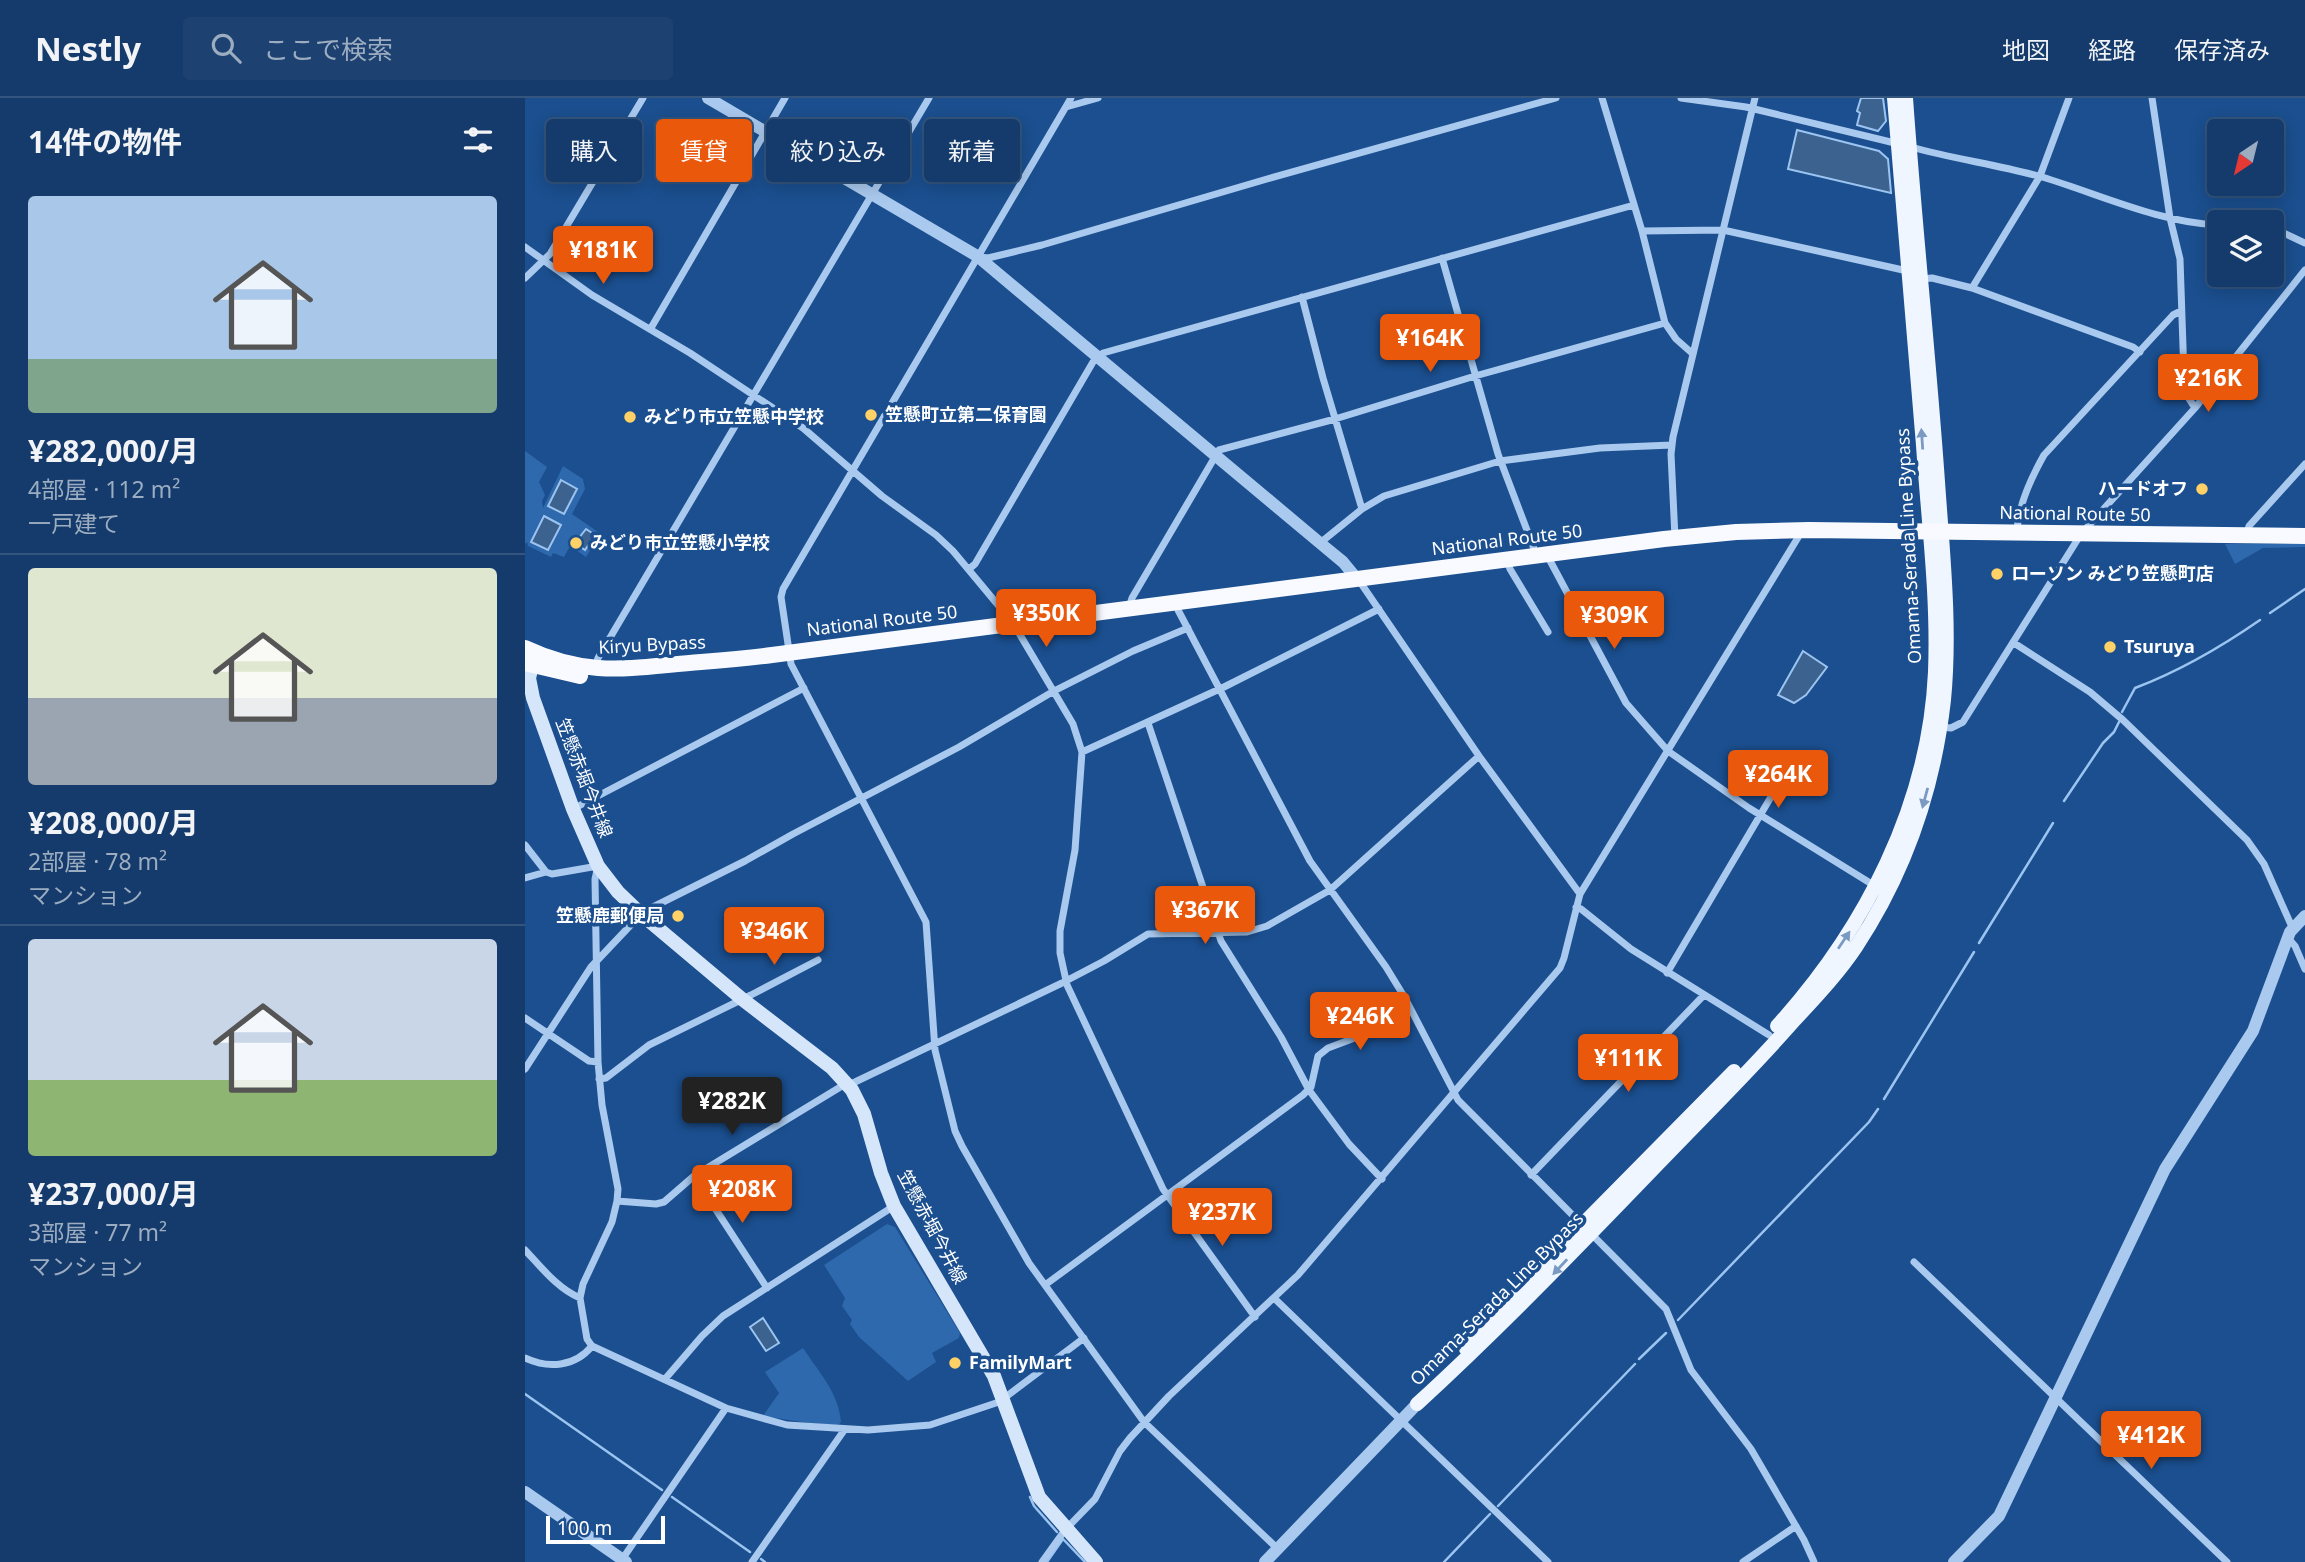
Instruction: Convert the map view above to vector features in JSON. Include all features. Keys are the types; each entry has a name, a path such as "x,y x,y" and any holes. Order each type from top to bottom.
{"highway":[{"name":"National Route 50","path":"719,661 1735,532 1802,530 2305,536"},
{"name":"Kiryu Bypass","path":"527,658 551,659 594,669 635,670 719,661"},
{"name":"Kiryu Bypass","path":"527,658 591,678 628,679 675,672 719,661"}],"main road":[{"name":"Omama-Serada Line Bypass","path":"1586,1230 1769,1035 1830,960 1856,923 1876,886 1901,831 1923,760 1935,675 1936,531 1921,279 1894,98"},
{"name":"Omama-Serada Line Bypass","path":"1417,1404 1478,1335 1777,1041 1826,985 1856,947 1877,911 1914,832 1930,780 1940,727 1947,646 1909,270 1903,145 1906,98"},
{"name":"笠懸赤堀今井線","path":"527,658 534,698 573,809 598,866 618,892 641,914 742,999 832,1068 848,1084 864,1114 881,1173 894,1206 985,1358 1004,1399 1034,1488 1043,1504 1096,1562"}],"street":[{"path":"525,278 550,254 643,98"},
{"path":"708,98 977,256 1343,562 1580,894"},
{"path":"651,328 785,98"},
{"path":"594,669 598,658 929,98"},
{"path":"1071,98 782,591 789,653 791,664 928,929 934,1044 957,1137 1018,1247 1145,1422 1278,1549"},
{"path":"1066,107 1098,98"},
{"path":"977,256 988,258 1042,245 1267,178 1556,98"},
{"path":"1602,98 1642,231 1665,323 1676,339 1693,354"},
{"path":"1681,98 1752,109 2040,176 2170,218 2207,224"},
{"path":"1675,538 1672,446 1755,98"},
{"path":"1972,288 2040,176 2069,98"},
{"path":"2152,98 2170,218 2180,259 2184,376 2188,397 2195,408"},
{"path":"969,569 975,564 1097,357 1103,353 1634,205"},
{"path":"1642,231 1723,230 1909,270"},
{"path":"2284,233 2305,243"},
{"path":"525,247 592,295 651,328 812,435 882,496 936,535 969,569 1013,623 1073,724 1082,751 1075,850 1060,931 1060,953 1066,980 1167,1195 1255,1317"},
{"path":"1442,258 1500,461 1542,555 1626,703 1668,751 1761,815 1876,886"},
{"path":"1940,727 1951,728 1963,722 2081,534 2195,408 2305,270"},
{"path":"1921,279 1932,278 1972,288 2133,347 2140,352"},
{"path":"1302,297 1361,509"},
{"path":"2017,532 2020,513 2033,476 2044,455 2173,315 2181,311"},
{"path":"1129,608 1132,598 1215,454 1221,449 1335,419 1475,376 1665,323"},
{"path":"1320,543 1361,509 1400,489 1500,461 1600,448 1672,446"},
{"path":"2247,535 2249,526 2305,464"},
{"path":"1042,1562 1065,1530 1095,1499 1120,1451 1145,1422 1198,1368 1275,1299 1314,1258 1560,968 1580,894 1802,530"},
{"path":"1507,559 1510,569 1548,632"},
{"path":"1177,602 1178,610 1310,861 1386,967 1405,998 1454,1094 1666,1309 1691,1370 1745,1440 1814,1562"},
{"path":"1082,751 1148,723 1379,609"},
{"path":"525,1069 596,962 641,914 959,747 1054,691 1133,651 1188,628"},
{"path":"2014,643 2090,692 2123,720 2247,840 2264,864 2305,969"},
{"path":"573,809 804,688"},
{"path":"1148,723 1217,932 1282,1037 1309,1090 1349,1144 1382,1179"},
{"path":"617,1201 661,1203 694,1176 848,1084 1104,961 1148,934 1247,932 1262,928 1330,890 1479,756"},
{"path":"1667,973 1794,758"},
{"path":"525,845 546,872"},
{"path":"525,877 598,866 595,879 598,1062 603,1116 617,1179 617,1201 612,1222 583,1284 580,1298 587,1339 592,1346 726,1408 787,1425 887,1430 930,1425 1004,1399 1084,1338"},
{"path":"1576,907 1667,973 1769,1035"},
{"path":"1954,1562 1999,1516 2165,1169 2253,1031 2290,932 2305,916"},
{"path":"599,1079 606,1078 649,1045 818,960"},
{"path":"1531,1175 1704,995"},
{"path":"1045,1284 1309,1090 1317,1059 1322,1052 1360,1036 1405,998"},
{"path":"525,1018 589,1061 598,1062"},
{"path":"694,1176 767,1288"},
{"path":"665,1379 723,1316 894,1206"},
{"path":"525,1250 546,1272 580,1298"},
{"path":"1915,1262 2227,1562"},
{"path":"1275,1299 1548,1562"},
{"path":"525,1358 545,1365 560,1364 579,1356 592,1346"},
{"path":"1265,1562 1417,1404"},
{"path":"525,1492 623,1561 726,1408"},
{"path":"752,1562 845,1429"},
{"path":"1743,1562 1796,1526"}],"shaded area":[{"path":"1861,98 1883,98 1886,121 1878,131 1857,125"},
{"path":"1797,130 1879,151 1888,159 1891,193 1788,169"},
{"path":"525,451 547,467 539,482 545,495 543,508 563,466 583,479 585,489 572,514 601,534 586,557 570,546 564,557 553,553 551,557 528,546 527,542 525,544"},
{"path":"561,480 577,489 564,514 548,506"},
{"path":"544,516 561,525 548,550 531,542"},
{"path":"586,529 595,535 585,550 575,543"},
{"path":"2225,544 2305,544 2305,547 2263,548 2235,564"},
{"path":"1803,651 1827,667 1806,695 1794,703 1778,695"},
{"path":"887,1224 895,1227 960,1333 959,1338 932,1353 936,1362 908,1381 859,1337 842,1306 845,1298 824,1265"},
{"path":"763,1318 779,1343 766,1351 750,1327"},
{"path":"803,1348 832,1392 841,1422 838,1425 763,1416 779,1393 765,1372"}],"waterway":[{"path":"2270,613 2305,589"},
{"path":"2122,712 2135,688 2200,658 2260,620"},
{"path":"2064,801 2119,722"},
{"path":"1979,943 2053,823"},
{"path":"1884,1099 1974,952"},
{"path":"1678,1320 1869,1122 1878,1109"},
{"path":"1639,1359 1666,1333"},
{"path":"1498,1506 1635,1364"},
{"path":"525,1394 662,1490"},
{"path":"672,1497 750,1552"},
{"path":"1030,1497 1034,1506 1057,1532"},
{"path":"1444,1562 1490,1514"},
{"path":"1047,1562 1063,1539 1085,1562"},
{"path":"761,1559 765,1562"}],"place":[{"name":"笠懸町立第二保育園","path":"871,415"},
{"name":"みどり市立笠懸中学校","path":"630,417"},
{"name":"ハードオフ","path":"2202,489"},
{"name":"みどり市立笠懸小学校","path":"576,543"},
{"name":"ローソン みどり笠懸町店","path":"1997,574"},
{"name":"Tsuruya","path":"2110,647"},
{"name":"笠懸鹿郵便局","path":"678,916"},
{"name":"FamilyMart","path":"955,1363"}]}
